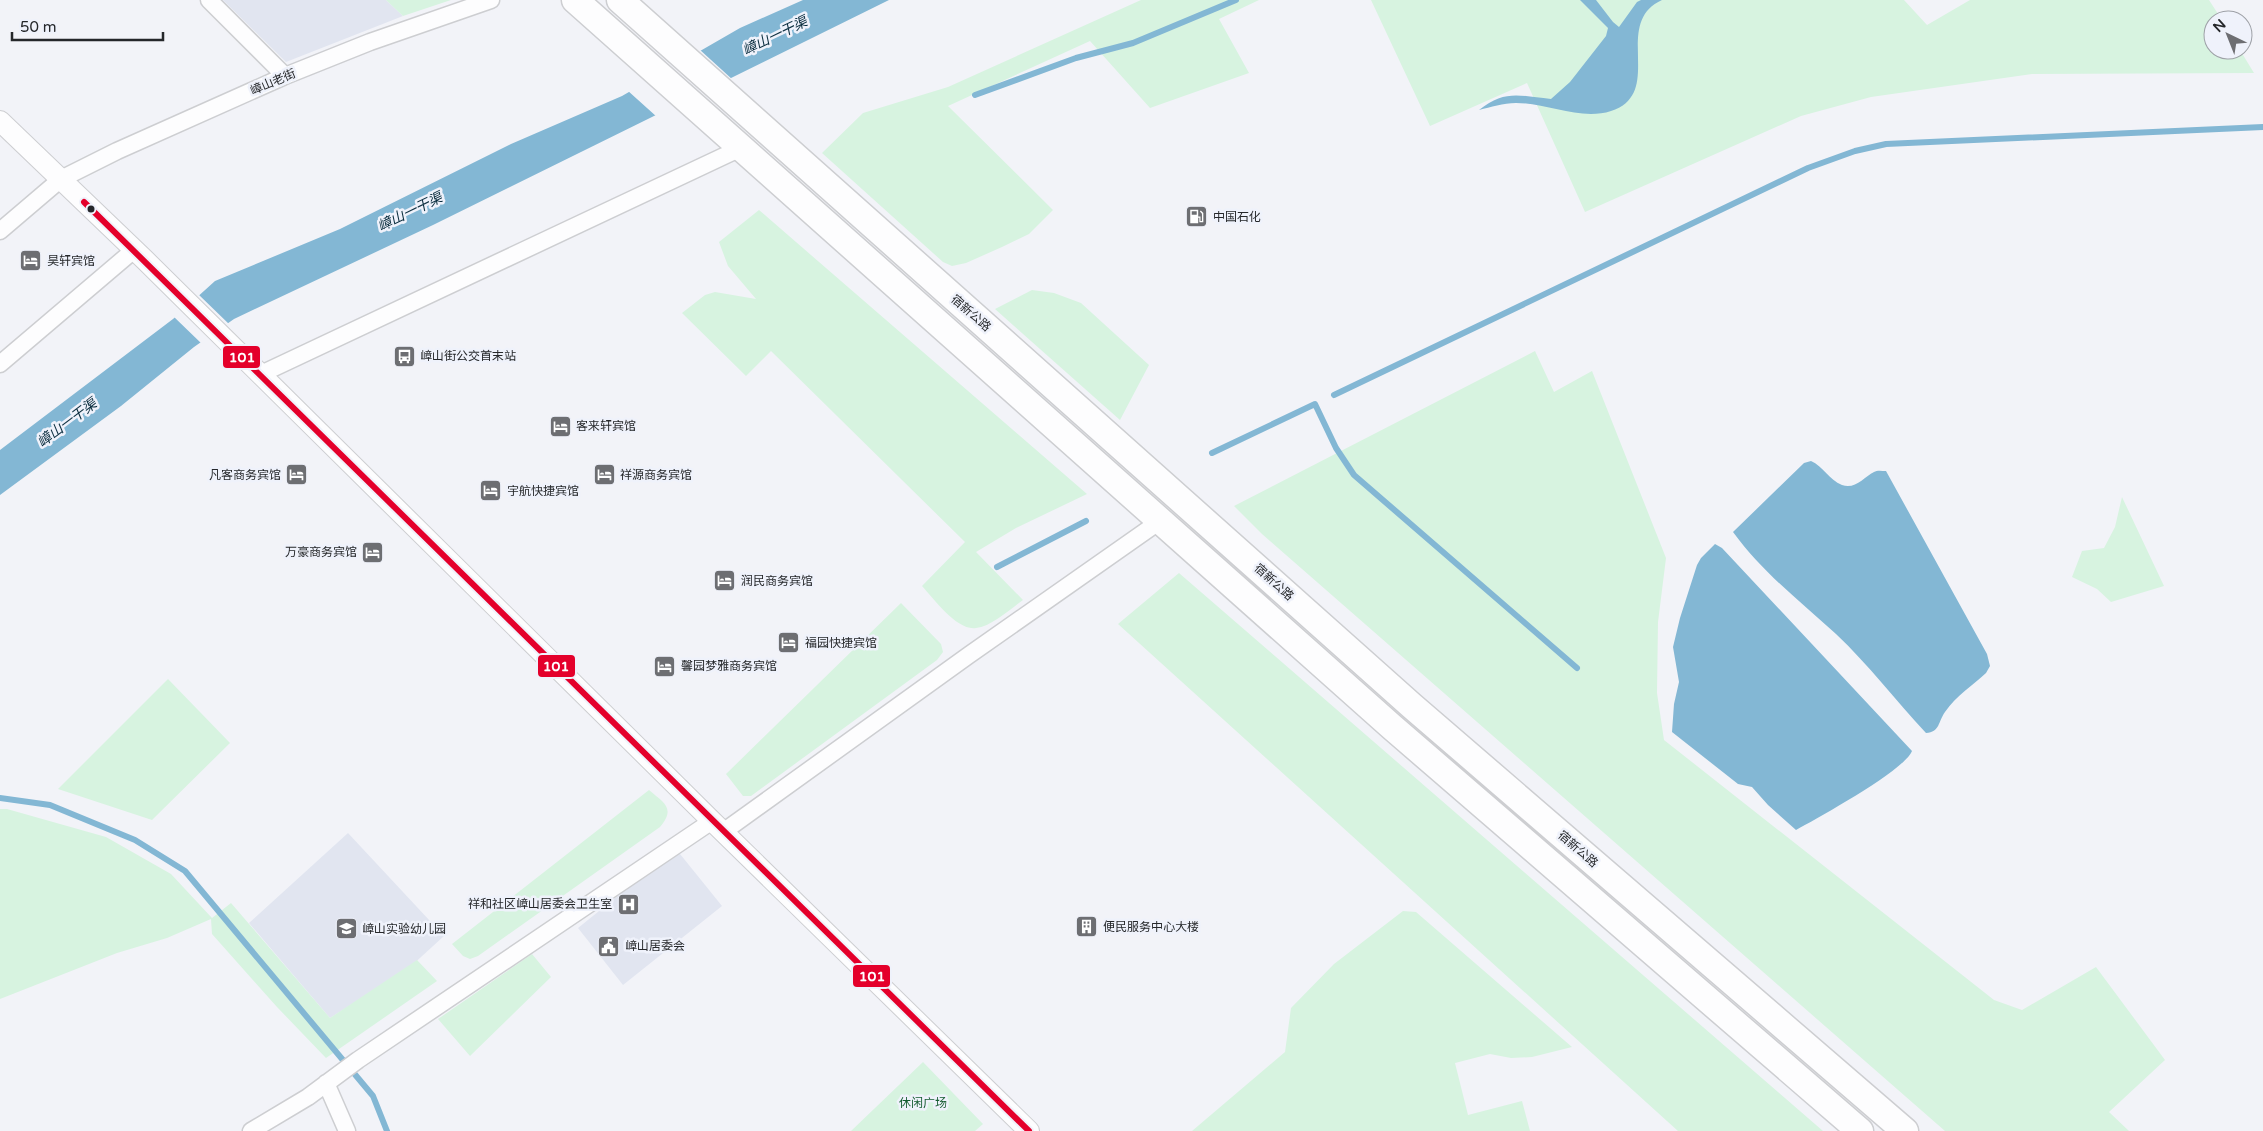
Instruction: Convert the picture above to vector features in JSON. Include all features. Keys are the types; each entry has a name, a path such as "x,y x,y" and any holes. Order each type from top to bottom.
{"highway":[{"path":"575,0 1392,727 1860,1131"},
{"name":"宿新公路","path":"620,0 1412,706 1905,1131"}],"street":[{"path":"208,0 286,76"},
{"name":"嶂山老街","path":"0,230 61,179 116,151 286,76 370,42 491,0"},
{"path":"0,121 140,255 718,827 1030,1131"},
{"path":"261,374 741,148"},
{"path":"0,364 140,255"},
{"path":"251,1131 308,1097 358,1060 718,827 1160,521"},
{"path":"326,1083 347,1131"}],"shaded area":[{"path":"223,0 386,0 403,16 286,62"},
{"name":"嶂山实验幼儿园","path":"348,833 444,936 409,968 330,1018 249,923"},
{"path":"676,849 722,906 623,985 578,928"}],"green space":[{"path":"386,0 451,0 403,16"},
{"path":"1141,0 1259,0 1219,19 1249,73 1150,108 1090,41 948,106 1053,210 1029,234 1002,247 966,263 952,266 943,262 822,153 863,113 948,87"},
{"path":"1371,0 1904,0 1927,25 1970,0 2209,0 2216,10 2203,10 2203,60 2246,60 2254,73 2032,74 1871,97 1801,116 1585,212 1527,83 1430,126"},
{"path":"759,210 1087,494 1016,528 976,552 1023,600 994,621 976,628 961,625 939,606 922,586 965,542 771,351 746,376 682,313 705,295 715,292 756,299 728,266 719,242"},
{"path":"1032,290 1054,293 1081,303 1149,365 1120,420 995,309"},
{"path":"1535,351 1554,392 1592,371 1666,558 1658,622 1657,693 1664,740 1994,1000 2022,1010 2096,967 2165,1060 2109,1112 2129,1131 1945,1131 1262,534 1234,506"},
{"path":"2122,497 2164,586 2111,602 2097,589 2072,577 2082,551 2104,548 2115,527"},
{"path":"1179,573 1823,1131 1678,1131 1118,624"},
{"path":"901,603 941,644 943,652 937,660 751,796 743,796 726,774"},
{"path":"168,679 230,743 152,820 58,789"},
{"path":"649,790 663,802 668,810 665,820 660,827 478,956 470,959 463,956 452,944"},
{"path":"0,809 7,809 106,837 171,874 212,918 231,903 330,1018 417,960 437,981 326,1058 277,1007 212,934 211,919 167,938 117,953 0,999"},
{"path":"1403,911 1416,912 1572,1047 1532,1057 1511,1058 1490,1054 1455,1063 1468,1115 1522,1101 1530,1131 1192,1131 1285,1052 1291,1008 1334,964"},
{"path":"532,954 551,977 470,1056 438,1019"},
{"name":"休闲广场","path":"923,1062 983,1124 975,1131 851,1131"}],"water":[{"name":"嶂山一干渠","path":"803,0 889,0 433,225 234,319 194,347 121,406 0,495 0,450 173,319 215,281 340,229 511,144 622,96 740,28"},
{"path":"1580,0 1596,0 1619,27 1637,2 1641,0 1662,0 1647,11 1640,25 1638,74 1635,89 1627,102 1611,111 1600,114 1576,113 1516,103 1502,104 1479,110 1488,103 1505,96 1551,99 1570,82 1606,36 1608,28"},
{"path":"1811,461 1837,483 1847,486 1855,484 1875,471 1886,471 1987,654 1990,666 1986,673 1954,701 1934,731 1926,733 1848,646 1769,573 1744,547 1733,532 1804,463"},
{"path":"1715,544 1722,548 1912,751 1894,770 1878,781 1841,805 1796,830 1768,805 1752,787 1738,784 1672,732 1674,704 1679,682 1673,647 1697,565 1701,558"}],"pier":[{"path":"699,49 733,80 657,117 627,90"},
{"path":"198,294 230,325 202,344 173,316"}],"waterway":[{"path":"975,95 1076,58 1133,43 1236,0"},
{"path":"1334,395 1808,168 1855,151 1886,144 2263,127"},
{"path":"1212,453 1315,404 1336,448 1354,475 1577,668"},
{"path":"997,567 1086,521"},
{"path":"0,798 50,805 135,840 185,871 373,1096 387,1131"}],"transit line":[{"name":"101","path":"84,202 1029,1131"}],"place":[{"name":"中国石化","path":"1197,217"},
{"name":"昊轩宾馆","path":"31,261"},
{"name":"嶂山街公交首末站","path":"404,356"},
{"name":"客来轩宾馆","path":"560,426"},
{"name":"凡客商务宾馆","path":"297,475"},
{"name":"祥源商务宾馆","path":"604,475"},
{"name":"宇航快捷宾馆","path":"491,491"},
{"name":"万豪商务宾馆","path":"373,552"},
{"name":"润民商务宾馆","path":"725,581"},
{"name":"福园快捷宾馆","path":"789,643"},
{"name":"馨园梦雅商务宾馆","path":"665,666"},
{"name":"祥和社区嶂山居委会卫生室","path":"628,904"},
{"name":"便民服务中心大楼","path":"1087,927"},
{"name":"嶂山实验幼儿园","path":"346,929"},
{"name":"嶂山居委会","path":"609,946"}]}
